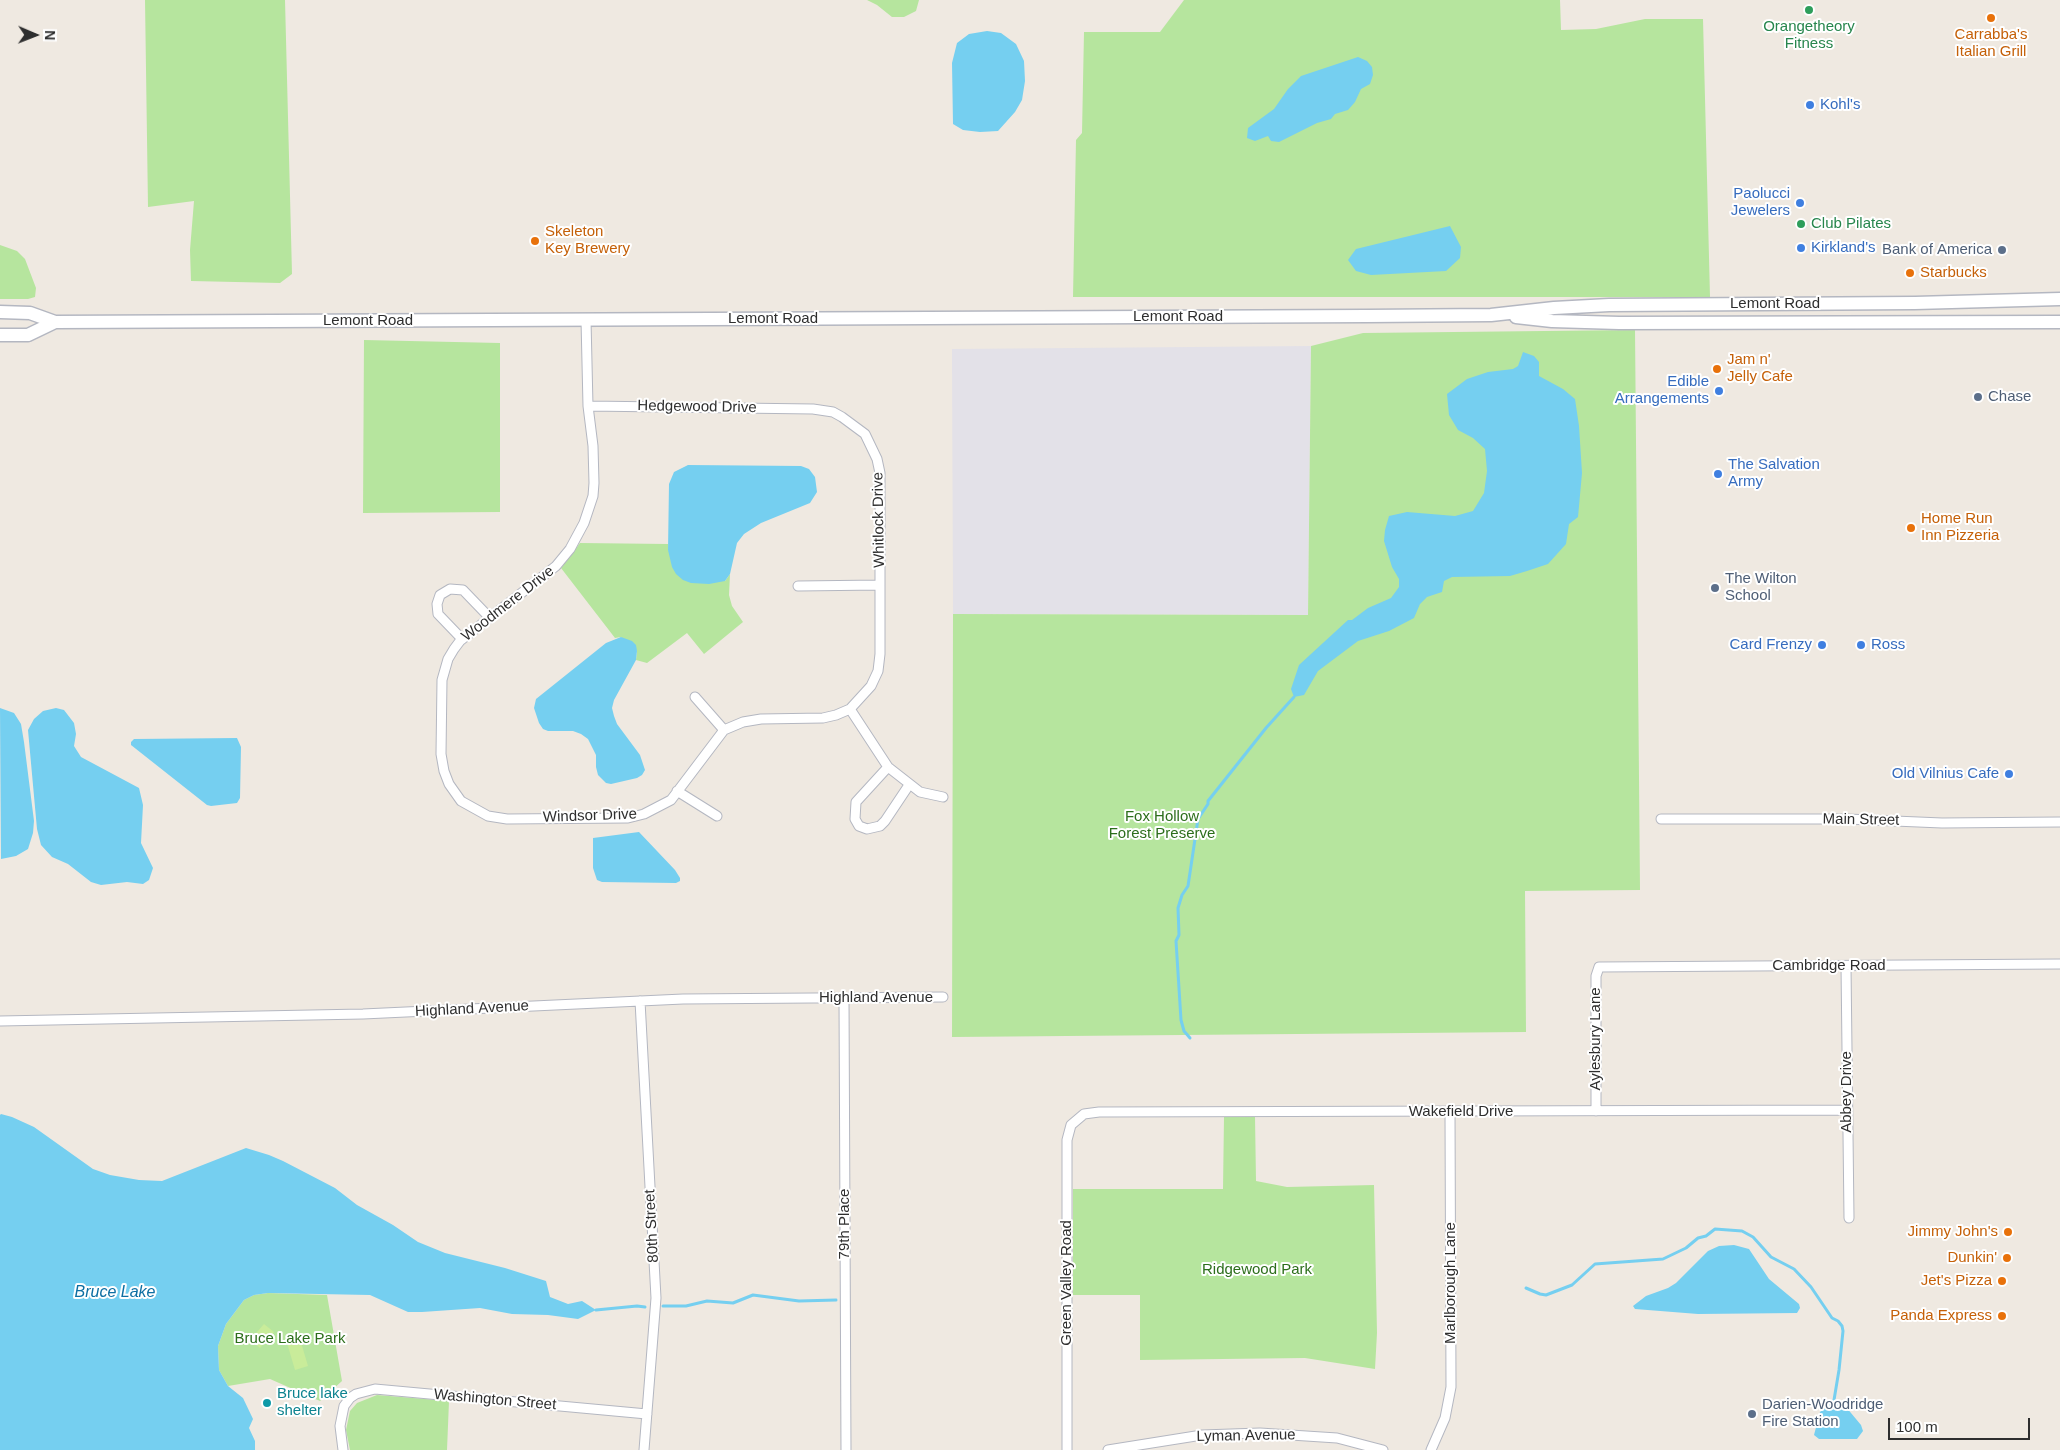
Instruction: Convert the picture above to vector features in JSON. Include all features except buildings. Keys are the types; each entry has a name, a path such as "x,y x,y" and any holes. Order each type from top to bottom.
{"main road":[{"name":"Lemont Road","path":"1491,315 1554,308 1618,305 1915,303 2060,299"},
{"name":"Lemont Road","path":"0,312 30,313 54,322 1491,315 1552,321 1619,323 2060,322"},
{"name":"Lemont Road","path":"0,335 28,335 54,322"}],"street":[{"name":"Woodmere Drive","path":"441,714 444,669 454,648 489,617 556,566 570,549 584,523 593,496 594,483 594,446 588,406 586,320"},
{"name":"Hedgewood Drive","path":"588,406 806,408"},
{"name":"Whitlock Drive","path":"806,408 823,410 842,417 865,434 874,452 880,473 880,654 876,674 871,686 850,709"},
{"path":"798,586 880,584"},
{"path":"462,639 438,614 436,604 440,595 450,589 462,590 489,617"},
{"path":"695,698 724,730 750,720 823,718 850,709 888,767 920,792 942,797"},
{"name":"Windsor Drive","path":"441,714 442,762 446,778 461,801 488,816 507,818 628,818 652,811 671,800 724,730"},
{"path":"888,767 856,802 855,819 859,826 867,829 880,826 909,785"},
{"path":"677,791 717,816"},
{"name":"Main Street","path":"1662,819 1847,819 1942,823 2060,822"},
{"name":"Cambridge Road","path":"1599,967 2060,964"},
{"name":"Abbey Drive","path":"1846,966 1849,1218"},
{"name":"Aylesbury Lane","path":"1596,1111 1596,976 1599,967"},
{"name":"Highland Avenue","path":"0,1021 363,1014 640,1001 943,997"},
{"name":"79th Place","path":"844,998 846,1450"},
{"name":"80th Street","path":"640,1001 656,1298 644,1450"},
{"name":"Wakefield Drive","path":"1076,1119 1084,1114 1099,1112 1847,1110"},
{"name":"Marlborough Lane","path":"1431,1450 1446,1418 1451,1387 1450,1112"},
{"name":"Green Valley Road","path":"1067,1450 1067,1140 1068,1132 1076,1119"},
{"name":"Washington Street","path":"343,1450 340,1420 350,1398 366,1390 390,1389 448,1397 647,1414"},
{"name":"Lyman Avenue","path":"1108,1450 1202,1435 1260,1433 1337,1438 1383,1450"}],"shaded area":[{"path":"1311,346 1308,615 953,614 952,349"}],"green space":[{"path":"145,0 285,0 292,274 280,283 191,281 190,250 194,201 148,207"},
{"path":"867,0 919,0 916,11 904,17 892,17"},
{"path":"1184,0 1560,0 1561,30 1596,29 1645,19 1703,19 1710,297 1073,297 1076,140 1082,133 1084,32 1160,32"},
{"path":"0,245 17,251 25,259 36,288 35,297 28,299 0,299"},
{"name":"Fox Hollow Forest Preserve","path":"1635,330 1640,890 1525,891 1526,1032 952,1037 953,614 1308,615 1311,346 1363,333"},
{"path":"364,340 500,343 500,512 363,513"},
{"path":"580,543 668,544 668,550 725,581 730,574 729,595 732,606 743,622 704,654 687,633 647,663 636,660 637,651 621,637 615,638 561,568"},
{"name":"Ridgewood Park","path":"1224,1117 1255,1117 1256,1181 1287,1187 1374,1185 1377,1333 1375,1369 1305,1358 1140,1360 1140,1295 1073,1295 1073,1189 1223,1189"},
{"name":"Bruce Lake Park","path":"268,1293 327,1295 342,1381 320,1401 270,1379 228,1386 219,1370 218,1346 226,1324 244,1300 254,1295"},
{"path":"264,1324 274,1332 260,1348 250,1340"},
{"path":"300,1339 308,1366 295,1370 287,1343"},
{"path":"377,1395 449,1401 447,1450 350,1450 346,1430 350,1411 357,1403"}],"water":[{"path":"987,31 1001,33 1016,44 1024,61 1025,81 1022,100 1015,112 998,131 980,132 963,130 953,124 952,63 957,43 969,34"},
{"path":"1358,57 1367,61 1372,67 1373,75 1370,84 1361,89 1355,102 1348,110 1335,114 1331,119 1317,123 1279,142 1271,141 1268,136 1255,141 1247,138 1248,128 1274,109 1288,89 1301,76"},
{"path":"1450,226 1461,247 1460,258 1446,271 1371,275 1356,271 1348,260 1356,249"},
{"path":"1523,352 1534,356 1539,362 1539,376 1563,389 1575,399 1582,473 1578,517 1569,524 1566,544 1548,564 1527,571 1510,576 1452,577 1444,581 1442,592 1427,597 1420,604 1414,618 1389,631 1358,641 1318,671 1304,695 1294,697 1291,689 1299,665 1348,620 1352,620 1368,608 1391,598 1399,587 1399,579 1392,567 1384,541 1389,516 1407,512 1455,516 1473,511 1484,493 1487,471 1485,449 1473,438 1458,430 1449,415 1447,394 1467,379 1488,372 1513,369 1518,366"},
{"path":"688,465 801,466 809,469 815,477 817,492 810,503 761,523 744,534 737,543 730,574 725,581 709,584 691,583 683,580 676,574 672,567 668,550 669,484 674,472"},
{"path":"621,637 632,641 636,645 636,660 614,700 612,708 617,724 640,755 645,770 637,778 611,784 606,783 598,775 596,755 588,739 573,731 548,731 543,729 534,708 536,699 606,643"},
{"path":"0,708 14,713 21,724 34,821 33,833 28,849 16,856 1,859"},
{"path":"56,708 64,710 74,723 76,734 74,746 81,757 139,788 143,805 141,843 153,868 149,880 143,884 127,882 101,885 91,882 68,864 52,857 41,845 37,829 28,730 34,719 43,711"},
{"path":"237,738 241,747 240,798 237,803 211,806 207,805 131,745 134,739"},
{"path":"639,832 675,870 680,881 676,883 602,882 597,880 593,868 593,838"},
{"name":"Bruce Lake","path":"1,1114 34,1127 93,1169 110,1175 139,1180 162,1181 246,1148 269,1155 335,1188 357,1205 393,1225 418,1242 445,1253 505,1268 546,1281 550,1297 568,1304 582,1301 596,1310 578,1319 548,1315 512,1314 480,1308 408,1312 370,1295 268,1293 254,1295 244,1300 226,1324 218,1346 219,1370 228,1386 243,1398 253,1419 249,1428 255,1441 255,1450 0,1450"},
{"path":"1734,1245 1749,1249 1769,1279 1799,1304 1800,1308 1797,1313 1698,1314 1635,1309 1633,1306 1646,1296 1676,1283 1708,1251 1719,1246"},
{"path":"1834,1400 1846,1407 1861,1425 1863,1431 1857,1439 1819,1439 1814,1435 1820,1412"}],"waterway":[{"path":"1190,1038 1184,1031 1181,1020 1176,941 1179,935 1178,908 1182,895 1188,886 1198,819 1208,801 1266,728 1294,697"},
{"path":"1526,1288 1546,1295 1572,1285 1595,1264 1663,1259 1686,1248 1698,1238 1706,1236 1715,1229 1742,1231 1753,1237 1771,1257 1794,1269 1811,1287 1832,1318 1842,1326 1839,1370 1834,1400"},
{"path":"663,1306 686,1306 707,1301 733,1303 753,1295 799,1301 836,1300"},
{"path":"596,1310 645,1307"}],"place":[{"name":"Orangetheory Fitness","path":"1809,10"},
{"name":"Carrabba's Italian Grill","path":"1991,18"},
{"name":"Kohl's","path":"1810,105"},
{"name":"Paolucci Jewelers","path":"1800,203"},
{"name":"Club Pilates","path":"1801,224"},
{"name":"Skeleton Key Brewery","path":"535,241"},
{"name":"Kirkland's","path":"1801,248"},
{"name":"Bank of America","path":"2002,250"},
{"name":"Starbucks","path":"1910,273"},
{"name":"Jam n' Jelly Cafe","path":"1717,369"},
{"name":"Edible Arrangements","path":"1719,391"},
{"name":"Chase","path":"1978,397"},
{"name":"The Salvation Army","path":"1718,474"},
{"name":"Home Run Inn Pizzeria","path":"1911,528"},
{"name":"The Wilton School","path":"1715,588"},
{"name":"Card Frenzy","path":"1822,645"},
{"name":"Ross","path":"1861,645"},
{"name":"Old Vilnius Cafe","path":"2009,774"},
{"name":"Jimmy John's","path":"2008,1232"},
{"name":"Dunkin'","path":"2007,1258"},
{"name":"Jet's Pizza","path":"2002,1281"},
{"name":"Panda Express","path":"2002,1316"},
{"name":"Bruce lake shelter","path":"267,1403"},
{"name":"Darien-Woodridge Fire Station","path":"1752,1414"}]}
